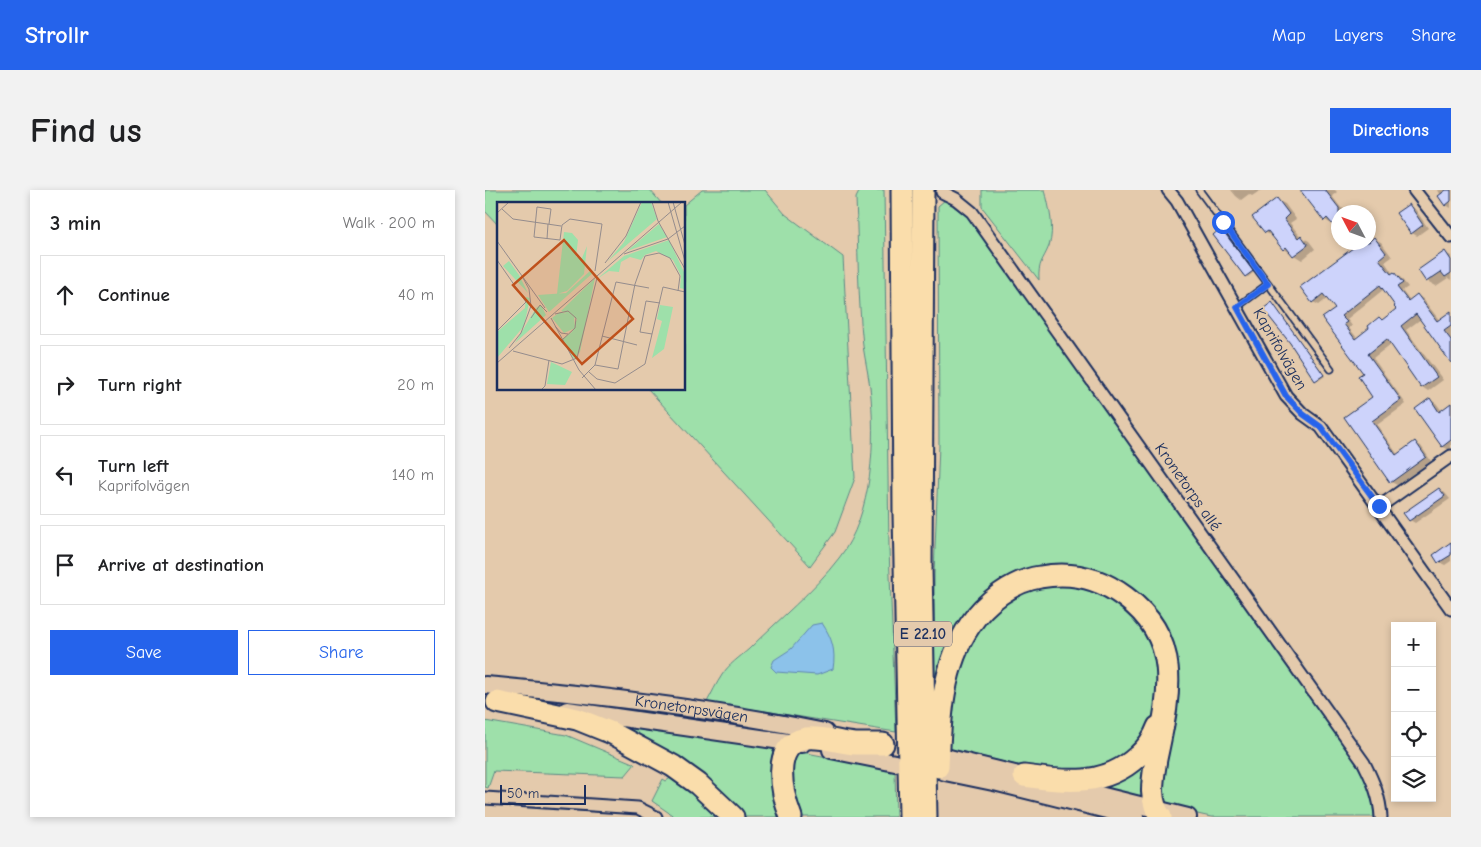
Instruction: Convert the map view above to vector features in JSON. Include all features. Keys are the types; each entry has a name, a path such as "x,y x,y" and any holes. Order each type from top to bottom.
{"highway":[{"name":"E 22.10","path":"926,817 921,568 933,191"},
{"name":"E 22.10","path":"901,195 910,817"},
{"path":"934,817 940,725 947,682 958,645 971,624 986,606 1016,584 1055,574 1079,575 1100,581 1118,591 1138,606 1154,626 1164,649 1169,666 1169,688 1153,777 1152,796 1158,813"},
{"path":"491,702 577,719 612,733 673,766 698,784 733,817"},
{"path":"1024,776 1072,781 1093,780 1112,774 1129,764 1144,751 1155,737 1164,713"},
{"path":"791,817 784,795 781,771 786,751 795,743 805,738 821,738 855,744 889,745"}],"main road":[{"name":"Kronetorpsvägen","path":"485,685 567,692 680,707 792,725 889,745"},
{"name":"Kronetorpsvägen","path":"491,702 589,712 795,743 895,763"},
{"path":"1135,817 998,783 945,765 1024,776 1158,813 1188,817"}],"street":[{"name":"Kaprifolvägen","path":"1169,190 1286,396 1303,414 1321,427 1451,609"},
{"path":"1414,190 1451,237"},
{"name":"Kronetorps allé","path":"933,191 956,199 973,212 1363,764 1374,782 1381,817"},
{"path":"1379,506 1451,456"},
{"path":"485,798 638,808 656,817"}],"lane":[{"path":"1199,190 1331,369"},
{"path":"1237,307 1268,284"}],"green space":[{"path":"485,190 650,190 660,202 497,202 497,224 485,211"},
{"path":"702,190 765,190 785,214 843,257 855,478 835,532 810,566 649,390 685,390 685,204"},
{"path":"860,190 884,190 889,549 896,732 707,702 727,668 795,605 829,570 850,540 859,520 865,499 872,453 872,408 860,309 856,198"},
{"path":"982,190 1045,190 1051,218 1051,239 1040,265 1039,280 982,207"},
{"path":"945,200 969,218 980,231 1181,512 1354,760 1371,789 1374,817 1211,817 1166,807 1160,802 1175,682 1111,578 998,587 935,711 934,575 939,445 938,206"},
{"path":"1085,583 1141,619 1161,667 1156,718 1139,746 1099,771 1033,769 947,748 955,671 988,610 1036,584"},
{"path":"603,720 780,747 784,817 746,817 728,796 704,776"},
{"path":"485,721 566,735 635,764 625,776 494,771 488,788 485,787"},
{"path":"1151,750 1146,803 1083,787"},
{"path":"796,751 895,770 896,817 797,817 787,782"},
{"path":"672,777 683,782 720,817 675,817 652,801 663,779 666,781"}],"water":[{"path":"822,623 832,644 834,656 833,669 817,675 776,672 771,667 774,660 791,649 812,625"}],"building":[{"path":"1300,190 1325,190 1337,205 1331,205 1331,223 1327,218 1324,221"},
{"path":"1446,190 1451,190 1451,201 1445,206 1438,196"},
{"path":"1277,198 1289,214 1284,219 1298,238 1301,235 1308,245 1293,256 1286,247 1283,250 1268,231 1265,233 1252,217"},
{"path":"1409,204 1423,225 1411,234 1396,213"},
{"path":"1221,228 1253,271 1245,277 1213,235"},
{"path":"1376,240 1386,253 1379,259 1391,274 1394,272 1403,283 1397,287 1408,301 1417,294 1437,321 1451,311 1451,326 1444,331 1451,340 1451,363 1416,314 1401,326 1437,377 1421,388 1387,339 1368,354 1401,400 1372,421 1396,455 1415,441 1426,457 1390,483 1344,417 1372,397 1358,376 1363,373 1322,318 1335,309 1323,294 1312,303 1300,287 1350,250 1376,250","holes":["1380,285 1396,309 1382,320 1379,317 1355,339 1344,324 1347,322 1341,316"]},
{"path":"1445,251 1451,260 1451,273 1445,277 1441,272 1426,282 1418,270"},
{"path":"1272,302 1324,375 1315,381 1290,343 1263,309"},
{"path":"1430,398 1439,412 1451,403 1451,440 1442,447 1415,409"},
{"path":"1439,488 1445,496 1409,521 1403,513"},
{"path":"1451,542 1451,555 1438,563 1433,555"}],"route":[{"path":"1223,222 1268,284 1237,307 1286,396 1303,414 1321,427 1379,506"}]}
